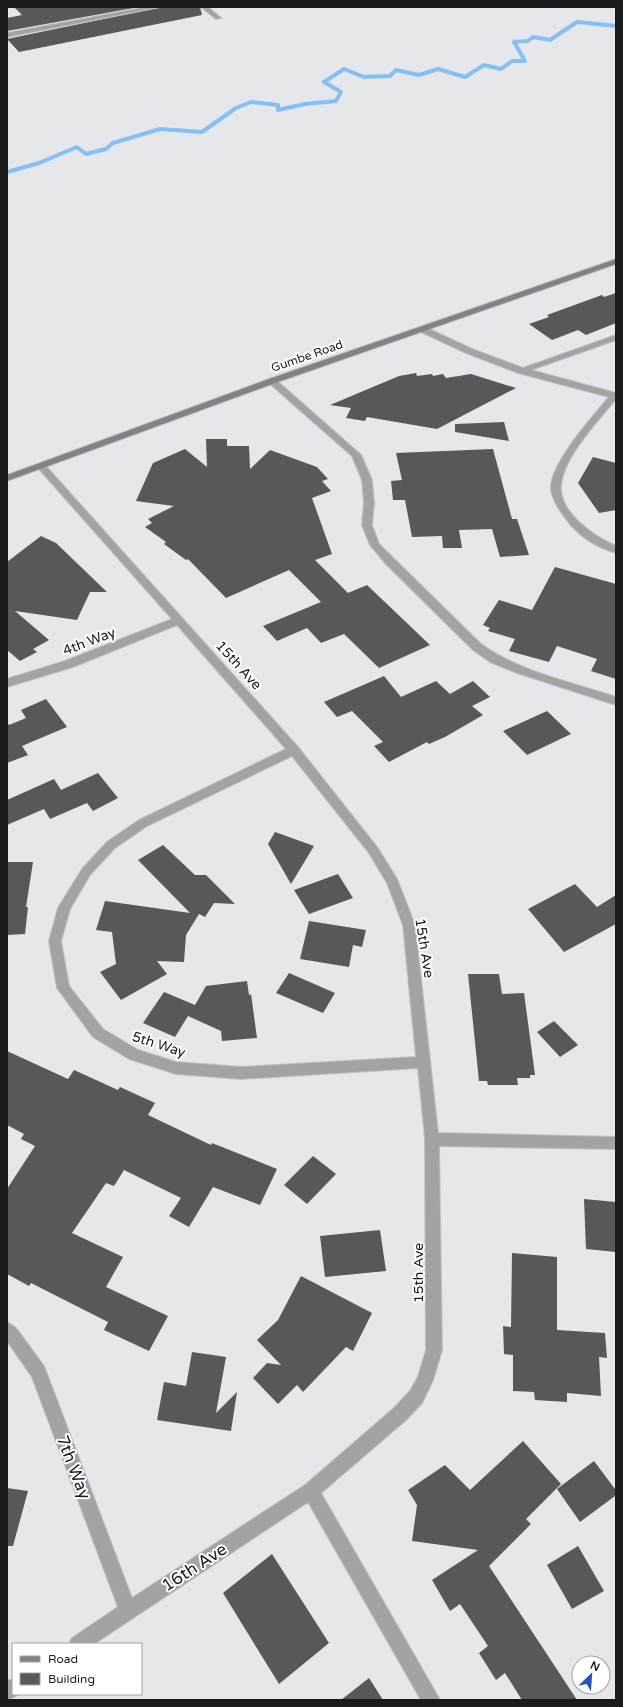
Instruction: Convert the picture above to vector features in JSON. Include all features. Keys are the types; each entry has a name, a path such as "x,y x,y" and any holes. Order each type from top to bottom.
{"street":[{"path":"7,35 157,7"},
{"path":"204,7 218,18"},
{"name":"Gumbe Road","path":"7,478 272,381 616,261"},
{"path":"422,329 459,347 521,371 615,396 561,468 556,487 560,502 574,524 590,539 616,550"},
{"path":"521,371 616,337"},
{"path":"272,381 356,455 367,480 370,504 367,526 375,545 390,562 477,647 494,659 521,670 616,701"},
{"name":"15th Ave","path":"41,466 294,750 373,850 393,882 409,925 425,1062 432,1139 434,1350 425,1380 416,1397 400,1414 311,1491"},
{"name":"4th Way","path":"7,683 69,664 179,620"},
{"name":"5th Way","path":"294,750 143,823 111,845 86,872 64,908 54,941 63,988 98,1034 134,1055 176,1068 241,1073 425,1062"},
{"path":"432,1139 616,1143"},
{"name":"7th Way","path":"7,1330 11,1333 38,1372 128,1610"},
{"path":"311,1491 431,1700"},
{"name":"16th Ave","path":"79,1643 311,1491"}],"building":[{"path":"14,7 139,7 7,31 7,18 22,15"},
{"path":"161,7 200,7 202,15 19,52 7,39"},
{"path":"616,293 616,323 586,335 578,330 552,340 529,324 549,317 547,315 602,295 604,297"},
{"path":"416,373 417,376 432,374 433,376 443,374 446,378 471,374 516,388 437,429 367,417 365,421 346,418 351,408 330,405 399,376"},
{"path":"504,422 509,441 455,432 455,424"},
{"path":"206,439 227,439 227,446 249,446 250,469 270,450 317,467 328,479 322,481 331,491 312,498 332,554 315,560 348,593 367,585 430,645 379,668 344,634 321,643 307,628 277,641 263,626 321,602 289,570 226,598 188,559 186,560 164,544 166,542 145,527 152,523 148,519 174,506 136,501 153,463 185,449 207,467"},
{"path":"493,449 512,519 517,519 529,555 500,557 492,529 459,530 462,548 443,548 442,536 412,537 405,500 393,500 391,481 402,480 396,453"},
{"path":"593,457 616,463 616,510 599,513 578,483"},
{"path":"41,536 56,543 107,592 90,592 77,620 15,611 49,640 33,649 37,652 20,661 7,650 7,562"},
{"path":"555,567 616,584 616,679 591,671 597,659 557,646 549,662 509,651 515,639 488,631 490,628 483,625 499,600 532,610"},
{"path":"384,676 401,697 436,681 450,694 473,681 490,697 472,706 483,715 445,737 429,744 427,742 389,762 374,746 383,742 352,711 337,717 324,702"},
{"path":"46,699 67,727 22,746 28,755 7,763 7,722 9,725 26,718 21,710"},
{"path":"547,711 571,734 527,755 503,731"},
{"path":"98,773 118,798 93,811 87,803 50,819 44,809 7,825 7,800 54,779 61,790"},
{"path":"275,832 314,846 291,884 268,844"},
{"path":"163,845 195,875 206,875 235,904 214,903 205,917 199,914 186,935 184,962 157,961 167,974 121,1000 100,972 116,964 112,932 96,930 105,901 190,913 138,860"},
{"path":"7,862 33,862 26,907 28,907 25,934 7,935"},
{"path":"338,874 353,898 309,914 294,890"},
{"path":"575,884 597,907 616,895 616,924 564,952 528,909"},
{"path":"309,921 366,930 362,947 353,945 349,967 300,959"},
{"path":"289,973 335,993 323,1013 276,993"},
{"path":"468,974 499,974 502,994 524,993 535,1075 530,1075 530,1078 517,1078 518,1085 488,1085 487,1081 479,1081"},
{"path":"247,981 249,995 251,994 257,1038 222,1041 221,1031 188,1016 175,1037 143,1023 164,992 195,1005 206,986"},
{"path":"554,1021 578,1045 560,1057 537,1032"},
{"path":"7,1051 68,1079 74,1070 118,1090 120,1087 155,1103 148,1115 211,1145 212,1143 277,1169 260,1205 213,1187 189,1227 169,1216 181,1198 124,1170 114,1186 106,1183 72,1233 123,1257 106,1287 168,1316 149,1351 104,1330 108,1322 31,1283 29,1286 7,1274 7,1189 35,1146 21,1139 24,1134 7,1125"},
{"path":"313,1156 336,1174 307,1204 284,1185"},
{"path":"584,1199 616,1202 616,1252 586,1249"},
{"path":"380,1230 386,1271 325,1277 320,1236"},
{"path":"512,1253 557,1257 557,1330 605,1333 607,1358 599,1357 601,1396 567,1393 567,1402 535,1400 534,1392 513,1391 513,1355 504,1354 503,1326 511,1327"},
{"path":"301,1276 372,1313 353,1351 346,1347 303,1392 297,1385 278,1404 253,1378 267,1363 281,1365 257,1340 278,1320"},
{"path":"192,1352 226,1357 216,1413 237,1392 231,1431 157,1420 164,1382 186,1386"},
{"path":"523,1441 561,1484 526,1519 531,1524 489,1566 571,1691 571,1695 574,1695 577,1700 522,1700 505,1673 496,1680 479,1653 488,1646 460,1604 450,1611 432,1580 478,1550 412,1541 417,1505 408,1490 445,1465 470,1490"},
{"path":"594,1461 615,1489 615,1496 580,1522 557,1489"},
{"path":"7,1488 28,1491 13,1546 7,1546"},
{"path":"578,1546 604,1591 572,1609 547,1565"},
{"path":"272,1554 329,1643 279,1684 223,1593"},
{"path":"369,1678 383,1700 341,1700"}],"waterway":[{"path":"7,172 39,163 77,147 86,154 106,149 113,143 160,129 202,132 236,108 251,102 278,105 278,110 305,104 336,101 341,92 324,82 344,69 364,77 390,76 396,70 419,75 438,69 465,77 484,65 501,69 512,61 525,61 514,42 528,41 533,37 550,40 577,22 616,26"}]}
